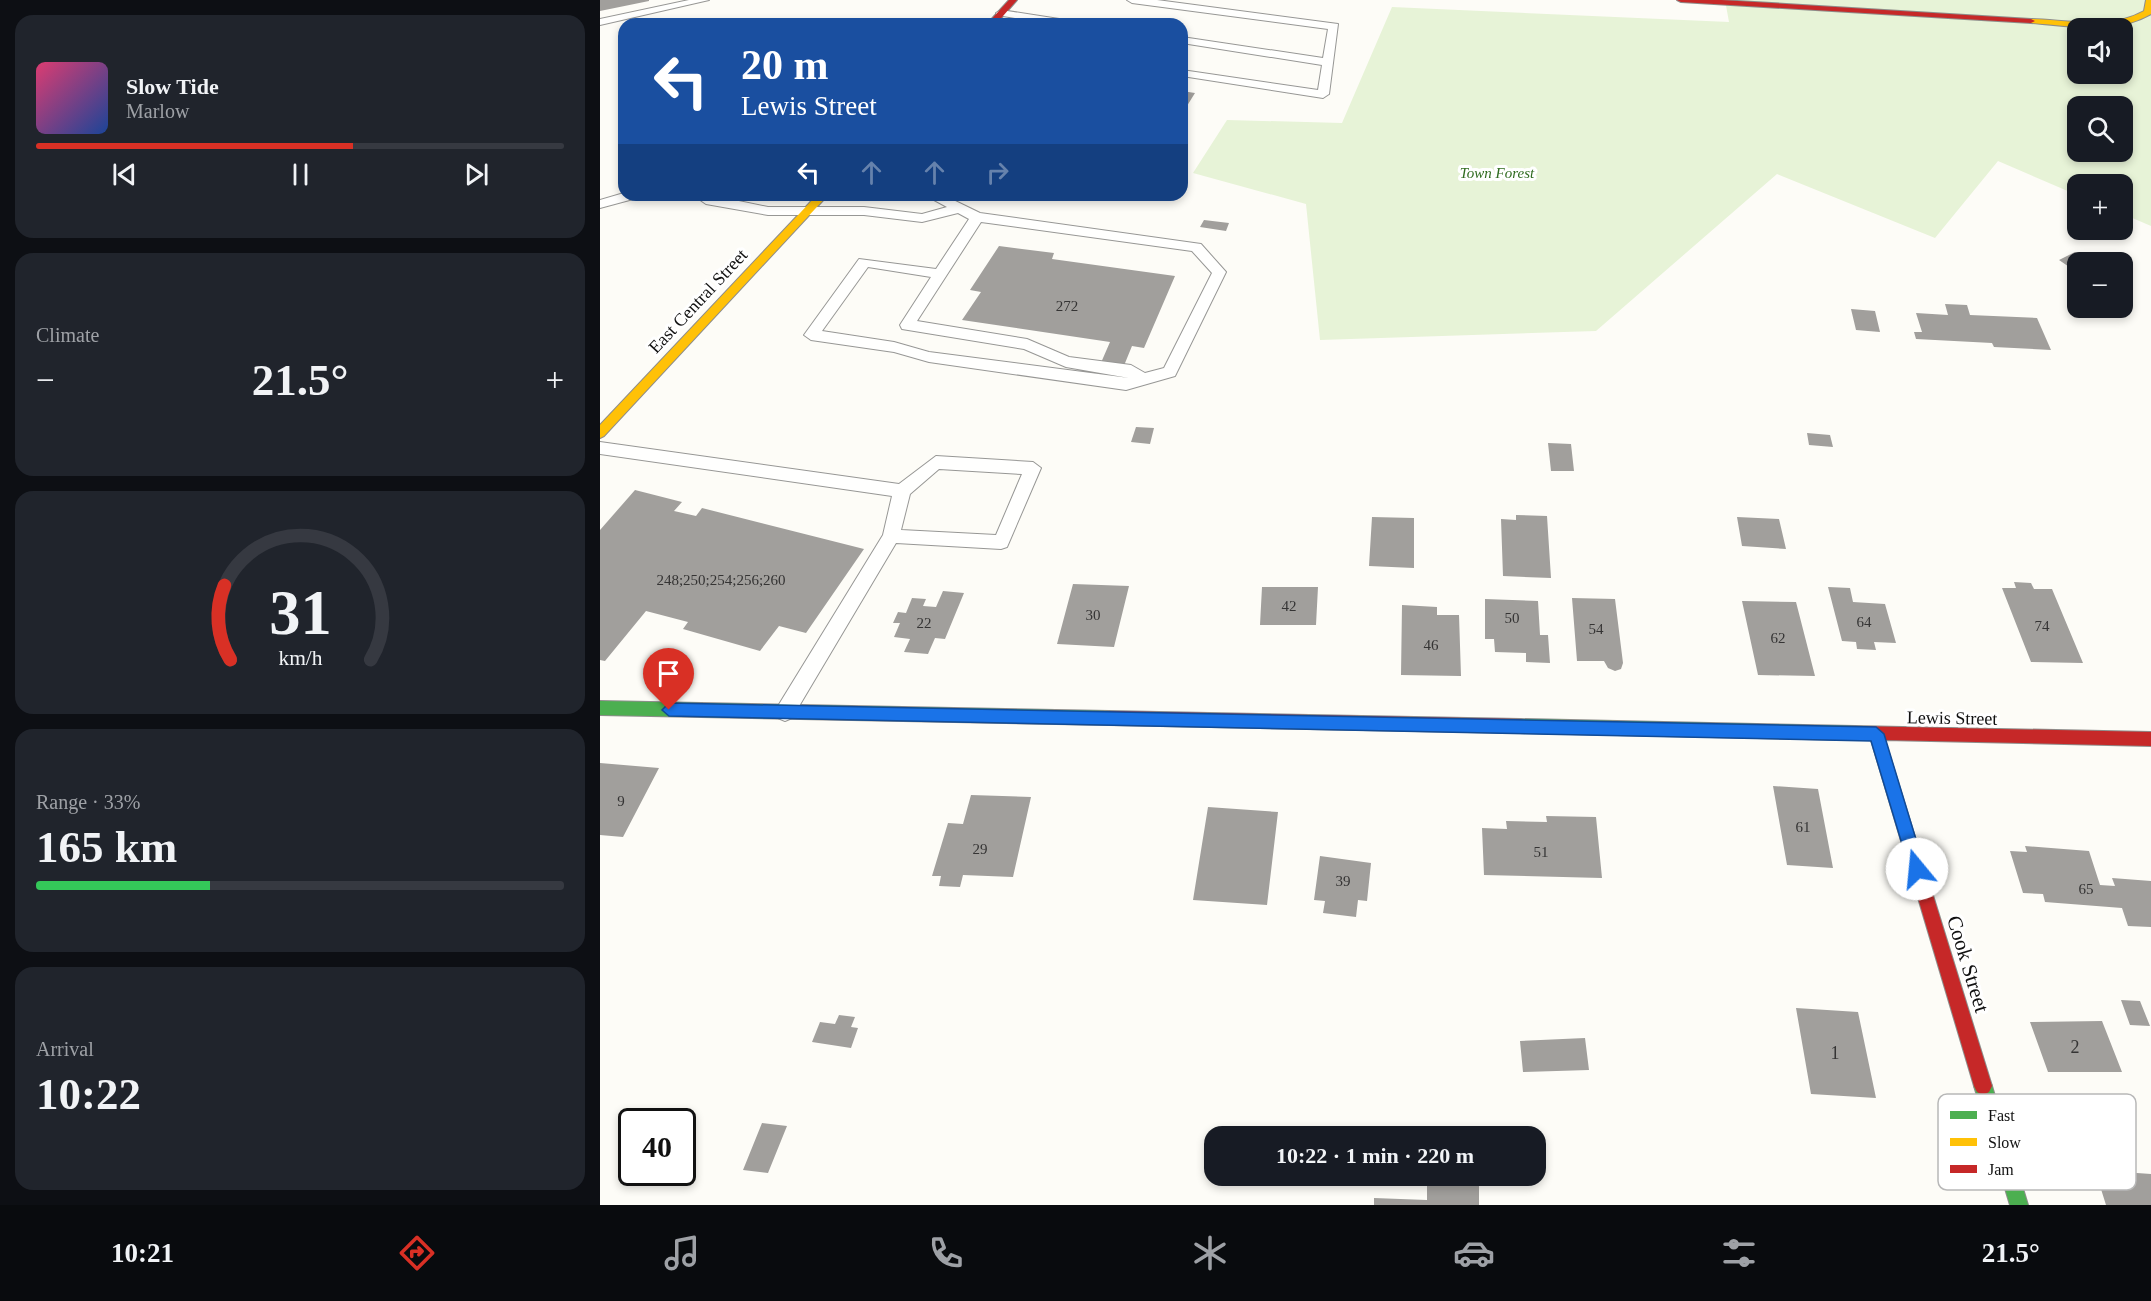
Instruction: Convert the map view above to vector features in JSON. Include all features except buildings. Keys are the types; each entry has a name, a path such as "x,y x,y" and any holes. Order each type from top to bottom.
{"street":[{"path":"997,18 1013,0"},
{"path":"1681,0 2103,25 2125,24 2140,17 2148,12 2150,0"},
{"name":"East Central Street","path":"600,433 818,201"},
{"name":"Lewis Street","path":"600,708 2151,739"},
{"name":"Cook Street","path":"1876,734 1985,1094"},
{"name":"Cook Street","path":"2014,1190 2019,1205"}],"lane":[{"path":"619,18 704,0"},
{"path":"1132,0 1334,26 1323,94 1188,74"},
{"path":"1001,14 1029,18"},
{"path":"600,22 618,18"},
{"path":"1188,41 1328,62"},
{"path":"600,204 618,199"},
{"path":"711,201 768,211 807,213 864,211 922,218 960,208"},
{"path":"940,274 864,262 811,335 894,347 929,357 1126,384 1140,378 1170,372 1220,272 1196,246 977,217 945,201"},
{"path":"894,347 977,217"},
{"path":"908,325 1027,344 1066,362 1131,370 1140,378"},
{"path":"600,410 617,414"},
{"path":"600,448 902,491"},
{"path":"785,712 891,536 902,491 936,462 1033,468 1001,542 891,536"}],"green space":[{"name":"Town Forest","path":"1725,0 2151,0 2151,226 2133,218 2133,174 2067,174 2067,191 1998,161 1935,238 1777,174 1596,331 1320,340 1306,204 1193,173 1227,120 1342,123 1392,7 1729,22"}],"traffic: fast":[{"path":"600,708 1109,718"},
{"path":"1520,726 1855,733"},
{"path":"1983,1086 1985,1094"},
{"path":"2014,1190 2019,1205"}],"traffic: slow":[{"path":"2031,21 2109,25 2132,21 2148,12 2150,0"},
{"path":"600,433 817,201"}],"traffic: jam":[{"path":"996,18 1013,0"},
{"path":"1681,0 2031,21"},
{"path":"1109,718 1520,726"},
{"path":"1855,733 2151,739"},
{"path":"1876,734 1983,1086"}],"route":[{"path":"669,710 1876,734 1917,869"}]}
